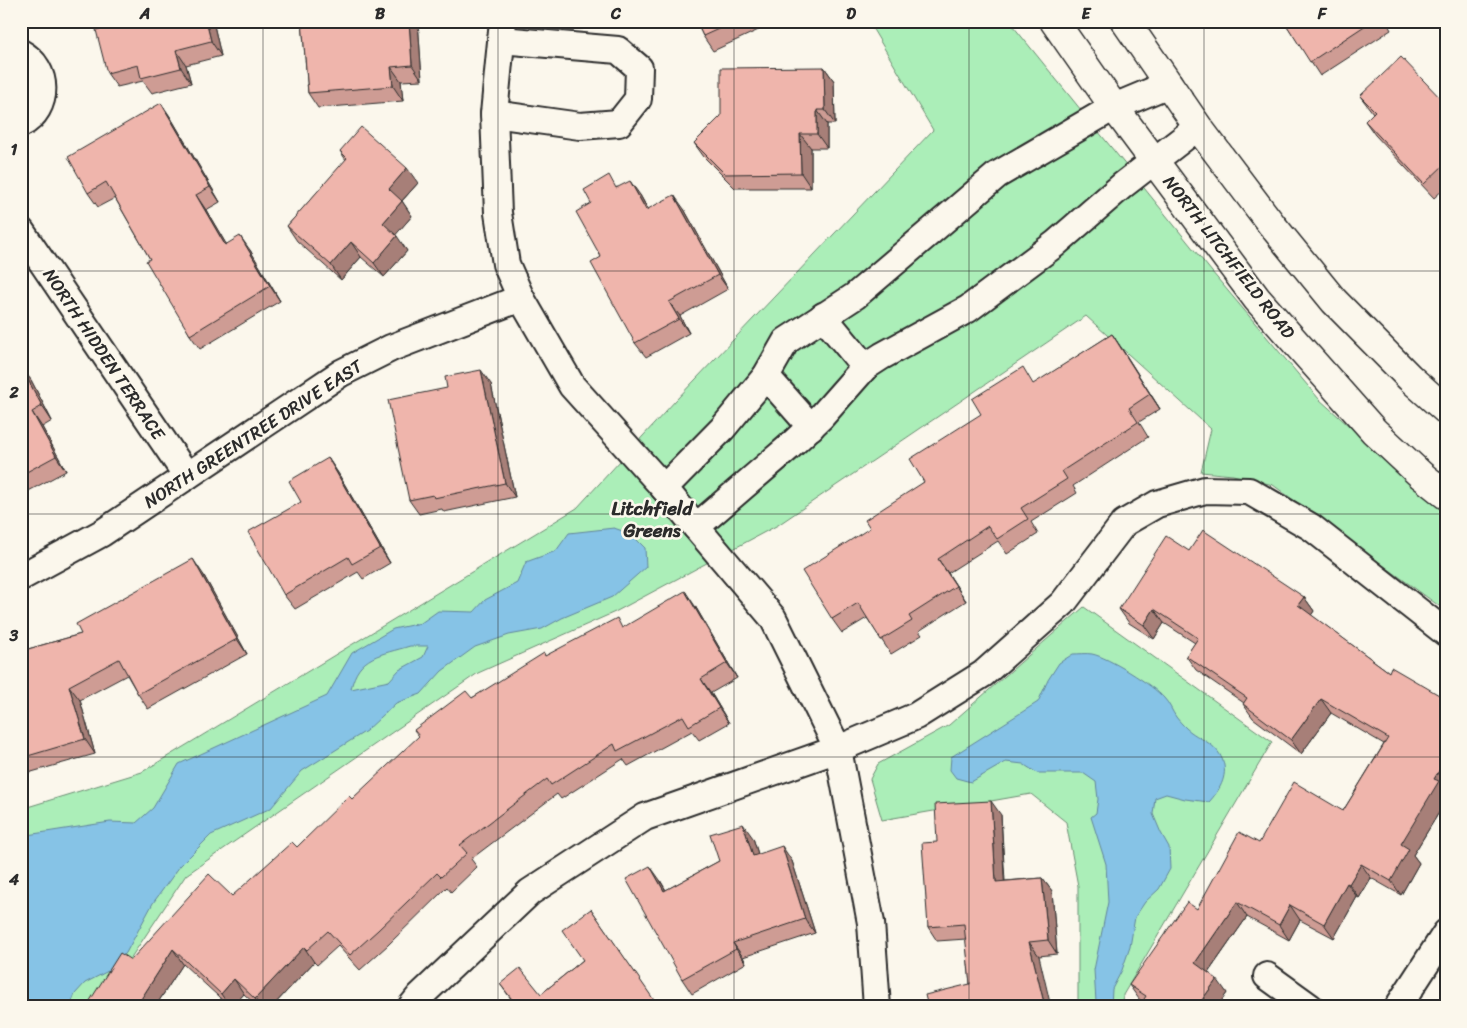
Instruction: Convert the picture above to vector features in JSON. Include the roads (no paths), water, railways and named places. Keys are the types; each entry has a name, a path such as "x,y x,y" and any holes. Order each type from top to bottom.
{"main road":[{"name":"NORTH LITCHFIELD ROAD","path":"1054,21 1114,107 1256,299 1374,431 1421,475 1446,495"},
{"path":"1125,21 1198,127 1272,225 1334,301 1410,378 1446,410"}],"street":[{"path":"494,114 580,126 619,123 638,99 639,68 618,50 590,47 502,30 494,114 498,213 506,264 520,298 572,386 664,488 774,618 838,749 870,923 877,1007"},
{"path":"21,53 34,62 41,74 43,86 42,100 36,112 21,124"},
{"path":"664,488 723,428 766,376 786,341 855,296 997,175 1114,107 1168,84"},
{"path":"696,527 811,427 865,367 968,309 1055,244 1123,185 1198,127"},
{"name":"NORTH HIDDEN TERRACE","path":"21,232 187,476"},
{"name":"NORTH GREENTREE DRIVE EAST","path":"21,577 102,533 341,373 391,348 520,298"},
{"path":"823,316 865,367"},
{"path":"766,376 811,427"},
{"path":"411,1007 419,997 530,892 645,817 838,749 916,716 984,674 1063,603 1124,523 1157,504 1205,490 1249,492 1311,528 1446,633"},
{"path":"1398,1007 1446,933"},
{"path":"1267,976 1310,1007"}],"water":[{"path":"614,528 631,534 645,548 646,567 612,597 562,618 542,629 509,635 475,647 442,671 421,694 396,703 366,731 302,771 271,808 211,835 180,866 153,903 126,953 110,970 85,983 75,994 70,1007 21,1007 21,839 27,835 110,822 136,823 153,808 179,764 327,696 352,653 393,629 421,623 438,611 474,612 485,600 517,583 526,562 556,551 569,533","holes":["410,646 428,646 423,657 399,670 389,681 351,689 359,669 372,658"]},
{"path":"1073,654 1099,656 1141,679 1166,700 1176,717 1186,728 1212,745 1220,755 1224,767 1222,783 1209,802 1166,794 1155,798 1153,814 1169,847 1170,869 1159,889 1145,902 1135,917 1130,947 1122,970 1112,989 1111,1007 1097,1007 1096,1002 1094,970 1108,902 1106,864 1091,817 1096,813 1098,799 1096,782 1083,773 1037,773 1023,764 1006,762 971,782 956,778 950,770 951,757 1038,702 1048,680 1059,663"}],"district":[{"name":"Litchfield Greens","path":"652,519"}]}
